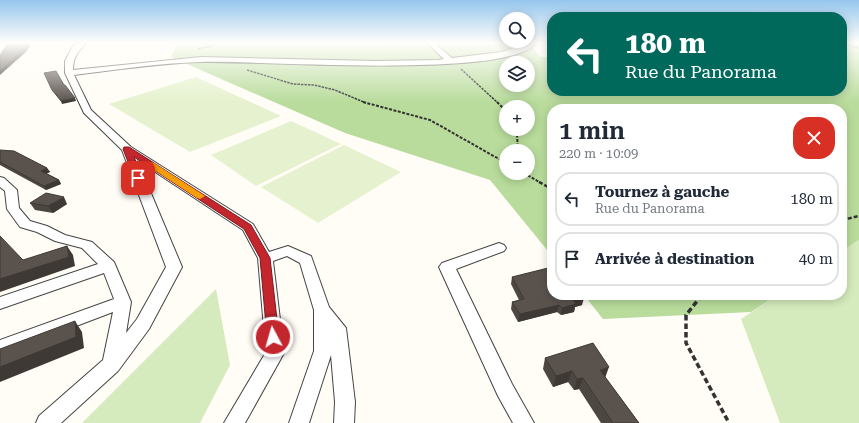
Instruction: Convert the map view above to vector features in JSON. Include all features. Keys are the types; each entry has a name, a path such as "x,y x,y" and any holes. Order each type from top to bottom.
{"street":[{"path":"69,63 69,73 87,111 126,149 248,227 265,258 275,353 234,423"},
{"path":"69,73 162,63"},
{"path":"309,63 362,65 429,63"},
{"path":"46,423 111,365 143,324 174,266 126,149"},
{"path":"0,181 11,190 13,209 25,224 42,229 60,238 87,245 109,266 123,302 111,365"},
{"path":"499,248 447,267 505,390 524,423"},
{"path":"265,258 288,252 306,260 322,310 323,351 299,423"},
{"path":"0,303 109,266"},
{"path":"0,348 123,302"},
{"path":"322,310 337,328 345,402 344,423"}],"path":[{"path":"452,63 466,72 499,104"},
{"path":"244,69 293,84 314,85 335,90 367,104 396,110 430,120 499,159"},
{"path":"535,179 547,186"},
{"path":"847,219 859,216"},
{"path":"698,300 686,315 686,343 728,423"}],"green space":[{"path":"184,63 499,63 499,92 535,92 535,63 547,63 547,96 847,96 847,63 859,63 859,240 847,248 847,104 547,104 547,250 490,180 345,133"},
{"path":"196,77 281,116 190,152 109,104"},
{"path":"291,121 341,144 256,186 211,155"},
{"path":"344,145 401,172 318,223 261,187"},
{"path":"859,240 859,423 780,423 741,319 770,300 847,300 847,248"},
{"path":"216,289 230,365 200,423 82,423"},
{"path":"588,300 769,300 751,312 603,319"}],"building":[{"path":"0,63 9,63 0,71"},
{"path":"56,71 64,85 75,98 61,101 52,90 44,73"},
{"path":"0,150 14,151 47,168 41,171 59,180 44,186 0,162"},
{"path":"46,193 64,197 48,206 30,203"},
{"path":"0,236 23,260 67,246 69,257 0,279"},
{"path":"547,268 547,300 573,300 576,304 562,308 559,305 520,314 512,302 524,299 512,277"},
{"path":"75,321 76,337 0,367 0,349"},
{"path":"593,343 609,367 600,370 639,423 613,423 583,378 577,379 572,371 556,376 545,358"}],"slow traffic":[{"path":"151,165 200,196"}],"route":[{"path":"138,178 126,149 248,227 265,258 273,337"}]}
